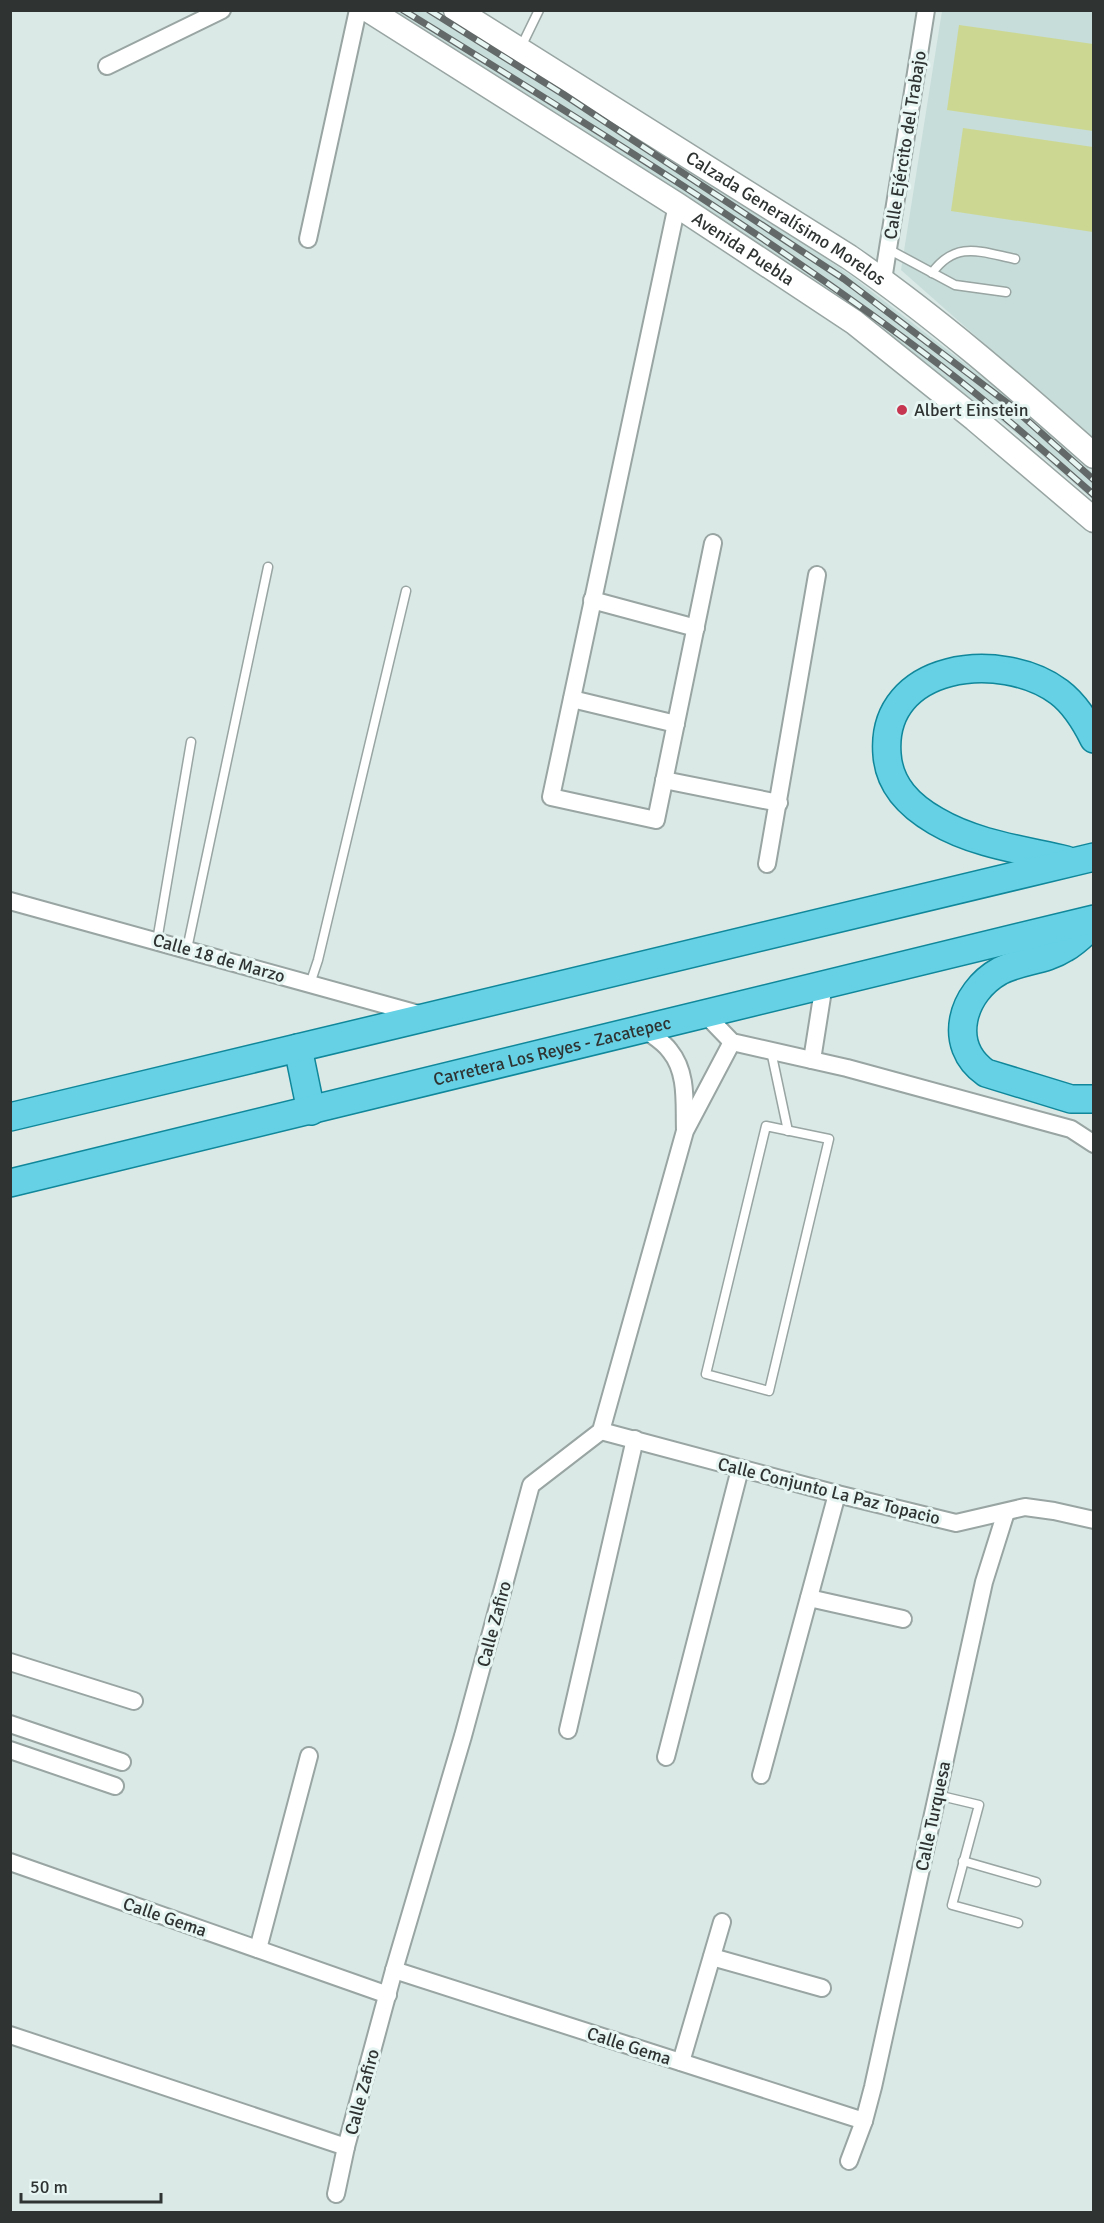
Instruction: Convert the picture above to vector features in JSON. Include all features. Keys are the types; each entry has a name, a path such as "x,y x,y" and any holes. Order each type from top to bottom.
{"main road":[{"name":"Avenida Puebla","path":"369,10 677,205 854,322 975,418 1094,520"},
{"name":"Calzada Generalísimo Morelos","path":"456,10 883,280 1024,394 1094,456"},
{"path":"1083,859 976,838 952,829 928,815 910,803 897,787 887,759 887,735 894,712 914,690 943,674 975,668 1006,670 1050,686 1081,714 1094,739"},
{"path":"10,1118 1083,859"},
{"name":"Carretera Los Reyes - Zacatepec","path":"10,1183 1094,919"},
{"path":"1094,924 1067,947 1056,953 1011,966 995,975 981,987 968,1005 964,1014 962,1031 967,1054 986,1073 1071,1099 1094,1099"},
{"path":"298,1048 311,1111"}],"street":[{"path":"107,66 222,10"},
{"path":"309,239 358,10"},
{"name":"Calle Ejército del Trabajo","path":"883,280 926,10"},
{"path":"677,205 551,797 656,820 713,543"},
{"path":"767,864 817,574"},
{"path":"592,600 696,628"},
{"path":"572,699 676,724"},
{"path":"664,780 779,803"},
{"name":"Calle 18 de Marzo","path":"10,901 428,1016"},
{"path":"812,1060 824,984"},
{"path":"705,1014 732,1042 812,1060 1071,1129 1094,1144"},
{"path":"644,1029 669,1049 680,1066 683,1077 685,1131"},
{"path":"601,1431 685,1131 732,1042"},
{"name":"Calle Conjunto La Paz Topacio","path":"601,1431 740,1469 956,1523 1025,1507 1094,1520"},
{"name":"Calle Zafiro","path":"336,2194 346,2147 394,1970 463,1736 531,1485 601,1431"},
{"path":"568,1730 635,1439"},
{"path":"666,1757 740,1469"},
{"path":"761,1775 837,1494"},
{"name":"Calle Turquesa","path":"849,2161 864,2121 984,1582 1006,1512"},
{"path":"809,1598 903,1619"},
{"path":"10,1662 134,1701"},
{"path":"10,1724 122,1762"},
{"path":"10,1750 115,1786"},
{"path":"258,1949 309,1756"},
{"name":"Calle Gema","path":"10,1862 388,1995"},
{"path":"681,2062 722,1922"},
{"path":"712,1957 822,1988"},
{"name":"Calle Gema","path":"394,1970 864,2121"},
{"path":"10,2035 346,2147"}],"lane":[{"path":"520,50 539,10"},
{"path":"888,249 955,285 1006,292"},
{"path":"933,273 942,259 967,250 1015,259"},
{"path":"187,949 268,567"},
{"path":"310,984 321,948 406,591"},
{"path":"157,941 191,742"},
{"path":"771,1051 788,1131"},
{"path":"766,1126 788,1131 829,1139 769,1391 706,1374 766,1126"},
{"path":"937,1795 979,1805 952,1905 1018,1923"},
{"path":"963,1861 1036,1882"}],"shaded area":[{"path":"391,11 437,11 787,232 853,277 1020,406 1093,473 1093,500 1006,425 884,332 764,248 634,163"},
{"path":"942,11 1093,11 1093,440 901,270"}],"green space":[{"path":"959,25 1093,44 1093,131 947,110"},
{"path":"963,128 1093,147 1093,232 951,211"}],"railway":[{"path":"403,10 609,138 811,271 941,366 1019,429 1094,495"},
{"path":"429,10 563,94 844,279 1010,405 1094,480"}],"place":[{"name":"Albert Einstein","path":"902,410"}]}
